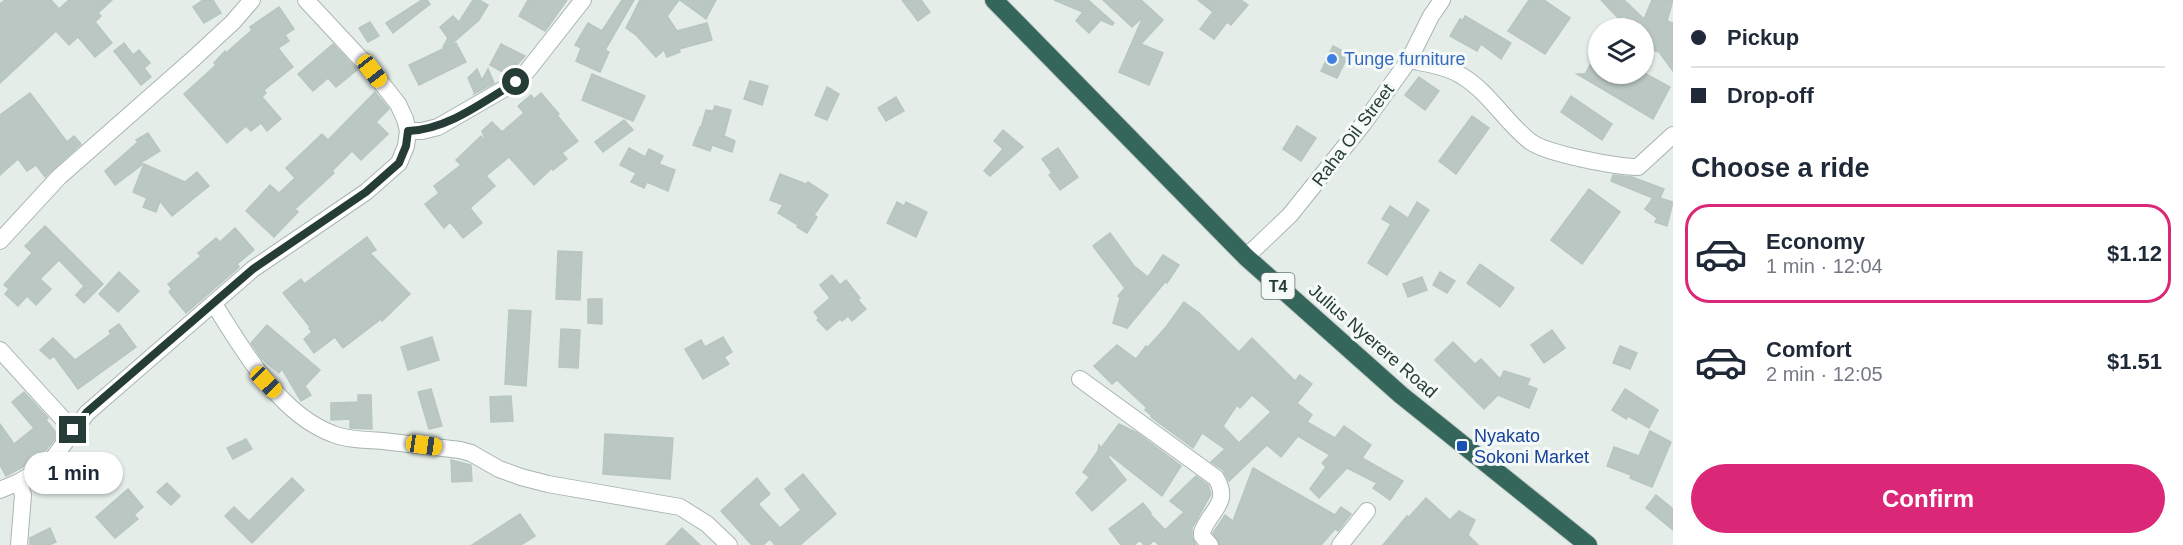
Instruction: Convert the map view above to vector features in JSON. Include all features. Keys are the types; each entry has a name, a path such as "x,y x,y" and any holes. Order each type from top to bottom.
{"highway":[{"name":"Julius Nyerere Road","path":"994,0 1246,257 1401,395 1588,545"}],"street":[{"path":"0,242 59,177 192,60 233,22 252,0"},
{"path":"0,490 41,469 54,457 87,412 253,269 366,192 399,163 406,146 408,131 398,104 306,0"},
{"path":"408,131 422,131 438,127 516,82 583,0"},
{"name":"Raha Oil Street","path":"1246,257 1290,215 1357,132 1409,60 1431,16 1442,0"},
{"path":"1409,60 1441,67 1462,76 1488,98 1510,123 1532,142 1551,151 1638,167 1673,135"},
{"path":"214,304 266,382 308,421 333,434 460,450 521,477 680,507 707,524 729,545"},
{"path":"0,350 73,430"},
{"path":"1080,378 1216,478 1221,487 1222,497 1202,532 1202,536 1210,545"},
{"path":"19,482 23,495 19,545"},
{"path":"1340,545 1367,511"}],"building":[{"path":"5,0 51,0 59,9 69,0 112,0 98,13 101,16 95,22 112,43 95,57 78,37 69,45 56,31 0,83 0,4"},
{"path":"203,0 213,0 221,13 204,23 193,7"},
{"path":"422,0 427,0 430,4 393,33 386,23"},
{"path":"473,0 479,0 488,5 479,20 447,48 456,43 466,62 419,85 409,65 445,48 443,47 448,38 440,27 453,16 459,22"},
{"path":"528,0 567,0 545,31 519,16"},
{"path":"622,0 634,0 605,50 609,52 600,72 576,61 581,48 575,45 588,23 602,31"},
{"path":"640,0 679,0 667,16 677,31 707,23 712,40 679,49 680,52 667,57 664,50 656,57 636,35 626,28"},
{"path":"680,0 716,0 706,19"},
{"path":"902,0 921,0 930,12 918,21"},
{"path":"1054,0 1088,0 1114,23 1112,25 1101,20 1089,33 1076,21 1083,12"},
{"path":"1103,0 1141,0 1163,20 1141,44 1163,53 1149,85 1119,72 1143,17 1132,27"},
{"path":"1198,0 1241,0 1248,5 1231,25 1227,22 1214,39 1200,29 1213,12"},
{"path":"1529,0 1544,0 1570,18 1545,54 1508,31"},
{"path":"1601,0 1624,0 1643,18 1624,16 1618,18"},
{"path":"1652,0 1673,0 1667,21 1673,23 1673,71 1659,52 1654,51 1654,18 1644,18"},
{"path":"279,7 294,29 285,35 289,41 278,48 293,67 264,90 266,93 262,97 281,119 267,131 261,123 251,131 246,126 227,143 184,94 216,65 214,63 225,51 226,53 252,30 250,27"},
{"path":"1465,16 1511,43 1501,59 1481,44 1477,51 1450,36 1460,19 1463,20"},
{"path":"370,22 379,36 368,42 359,28"},
{"path":"124,43 133,55 139,50 150,63 144,68 151,77 141,85 114,51"},
{"path":"333,44 357,70 336,87 328,78 313,91 298,74"},
{"path":"501,44 525,56 508,75 490,65"},
{"path":"1333,46 1349,54 1337,78 1321,71"},
{"path":"477,69 482,80 488,69 494,83 474,94 476,90 474,92 468,78"},
{"path":"1588,69 1588,81 1577,74 1585,74"},
{"path":"592,74 645,96 633,121 582,100"},
{"path":"1419,77 1439,91 1425,110 1405,95"},
{"path":"1654,78 1670,87 1653,119 1594,84 1654,84"},
{"path":"750,81 768,86 762,105 744,99"},
{"path":"827,87 839,94 827,120 815,115"},
{"path":"375,92 389,109 376,122 388,134 361,160 352,151 332,171 334,173 295,209 298,212 274,237 246,211 270,185 279,193 295,178 286,168 322,134 328,140"},
{"path":"30,93 67,142 74,136 81,144 45,177 36,165 27,171 18,159 0,175 0,115"},
{"path":"541,93 578,141 562,153 567,159 553,170 552,168 534,185 509,157 486,176 495,186 470,208 482,223 463,238 450,222 444,228 425,204 439,193 434,186 461,165 456,160 481,136 487,143 482,131 492,122 502,132 524,113 518,106 531,95 534,99"},
{"path":"1571,96 1612,124 1602,140 1561,112"},
{"path":"896,97 904,111 886,121 878,108"},
{"path":"715,106 731,110 724,136 735,141 732,152 712,145 710,151 693,145 706,110 713,111"},
{"path":"1472,116 1489,128 1456,174 1439,161"},
{"path":"624,120 633,130 603,152 595,142"},
{"path":"1297,126 1316,138 1301,161 1283,149"},
{"path":"1003,130 1023,147 990,176 984,171 1003,149 994,141"},
{"path":"148,133 160,151 140,163 143,164 115,185 105,171 138,142 136,140"},
{"path":"629,148 645,157 649,149 663,156 659,164 675,170 668,191 647,182 644,188 631,182 636,173 620,165"},
{"path":"1058,148 1078,177 1060,190 1049,175 1052,173 1042,159"},
{"path":"144,164 185,182 197,172 209,186 172,216 160,201 156,212 143,207 147,198 133,192"},
{"path":"780,174 806,184 808,182 828,195 814,215 817,217 807,233 778,213 783,205 770,200"},
{"path":"1613,175 1632,177 1664,189 1660,198 1673,202 1667,226 1655,222 1657,218 1645,209 1653,198 1611,181"},
{"path":"1589,189 1620,212 1582,264 1551,240"},
{"path":"897,202 904,206 906,202 927,212 916,237 887,223"},
{"path":"1417,202 1429,210 1387,275 1368,263 1391,224 1382,219 1390,206 1408,218"},
{"path":"45,226 103,284 84,303 76,295 84,286 59,260 40,279 51,289 36,305 27,296 18,306 5,294 9,289 4,285 32,253 25,246"},
{"path":"235,228 254,250 237,264 239,267 186,313 169,292 172,289 168,284 201,256 198,253 216,238 220,242"},
{"path":"1110,233 1134,266 1148,277 1163,255 1179,265 1167,283 1165,282 1127,328 1113,323 1120,298 1118,296 1125,288 1093,246"},
{"path":"367,237 376,250 370,253 410,294 382,321 381,319 343,348 335,337 314,353 304,339 312,332 310,327 283,293 301,279 304,284"},
{"path":"558,251 582,252 580,300 556,299"},
{"path":"1480,264 1514,288 1500,307 1467,283"},
{"path":"119,272 139,291 118,312 99,294"},
{"path":"1440,272 1455,281 1447,293 1433,285"},
{"path":"832,275 840,285 846,280 866,309 852,321 848,316 842,321 840,319 827,330 817,320 819,318 814,312 830,298 820,285"},
{"path":"1422,277 1427,290 1408,297 1403,284"},
{"path":"588,299 602,299 602,324 588,323"},
{"path":"1184,302 1199,313 1239,352 1252,338 1295,381 1300,375 1312,384 1297,403 1312,415 1307,422 1335,438 1344,426 1371,445 1362,458 1403,481 1390,500 1373,488 1377,483 1347,468 1319,498 1310,489 1326,467 1322,463 1330,455 1298,436 1281,457 1267,445 1229,481 1223,470 1211,462 1225,449 1202,433 1193,448 1151,417 1145,410 1147,408 1117,380 1112,384 1094,366 1117,345 1136,359 1166,327","holes":["1252,395 1271,412 1239,443 1223,426 1237,405 1240,408"]},
{"path":"509,310 531,311 526,386 505,384"},
{"path":"119,324 136,347 78,389 54,356 50,359 40,350 53,338 75,360 111,334 109,331"},
{"path":"267,325 320,370 305,386 311,395 301,401 282,369 279,373 262,359 251,343"},
{"path":"561,329 580,330 578,368 559,367"},
{"path":"1552,330 1565,348 1544,363 1531,345"},
{"path":"432,337 439,360 408,370 401,347"},
{"path":"723,337 732,352 724,357 729,364 703,379 685,349 701,340 705,347"},
{"path":"1453,342 1475,364 1481,359 1500,379 1504,371 1530,379 1527,385 1537,389 1529,408 1498,395 1484,409 1435,360"},
{"path":"1620,346 1637,353 1630,369 1613,363"},
{"path":"431,389 442,426 429,429 418,392"},
{"path":"1625,389 1658,410 1649,428 1628,416 1626,419 1612,410"},
{"path":"24,392 48,418 46,420 58,435 34,461 6,476 0,465 0,424 14,444 34,428 12,402"},
{"path":"358,395 371,395 372,429 350,428 350,419 331,420 331,403 358,402"},
{"path":"511,396 513,421 491,422 490,397"},
{"path":"1119,424 1137,433 1181,466 1162,496 1110,455 1108,457 1126,480 1092,511 1076,493 1098,467 1088,476 1083,472 1098,451 1099,445 1101,448"},
{"path":"1650,431 1671,442 1652,487 1630,478 1631,475 1607,466 1614,447 1639,456"},
{"path":"605,434 673,438 670,479 603,474"},
{"path":"246,439 252,449 233,459 227,448"},
{"path":"451,460 471,465 472,481 452,482"},
{"path":"1253,468 1335,515 1341,507 1351,514 1338,531 1335,529 1321,545 1220,545 1213,533 1225,515 1233,521"},
{"path":"803,474 836,514 800,545 775,545 770,539 763,545 752,545 721,511 757,478 770,494 758,504 780,528 801,510 785,489"},
{"path":"1196,476 1208,485 1211,494 1192,528 1192,537 1196,545 1159,545 1154,540 1149,545 1144,545 1140,540 1134,545 1121,545 1109,529 1143,503 1165,530 1184,512 1170,501"},
{"path":"292,478 304,490 252,543 225,516 234,507 249,521"},
{"path":"167,483 180,496 171,505 157,492"},
{"path":"128,489 143,507 134,515 138,519 115,538 96,517"},
{"path":"1656,495 1673,509 1673,530 1646,508"},
{"path":"1426,498 1450,520 1459,511 1475,520 1468,535 1478,545 1383,545 1407,516 1409,517"},
{"path":"520,514 535,536 521,545 472,545"},
{"path":"50,528 56,542 49,545 30,545 30,538"},
{"path":"682,528 700,545 666,545"}],"place":[{"name":"Tunge furniture","path":"1332,59"},
{"name":"Nyakato Sokoni Market","path":"1462,446"}],"route":[{"path":"73,430 87,412 160,352 253,269 366,192 399,163 406,146 408,131 422,131 438,127 516,82"}]}
